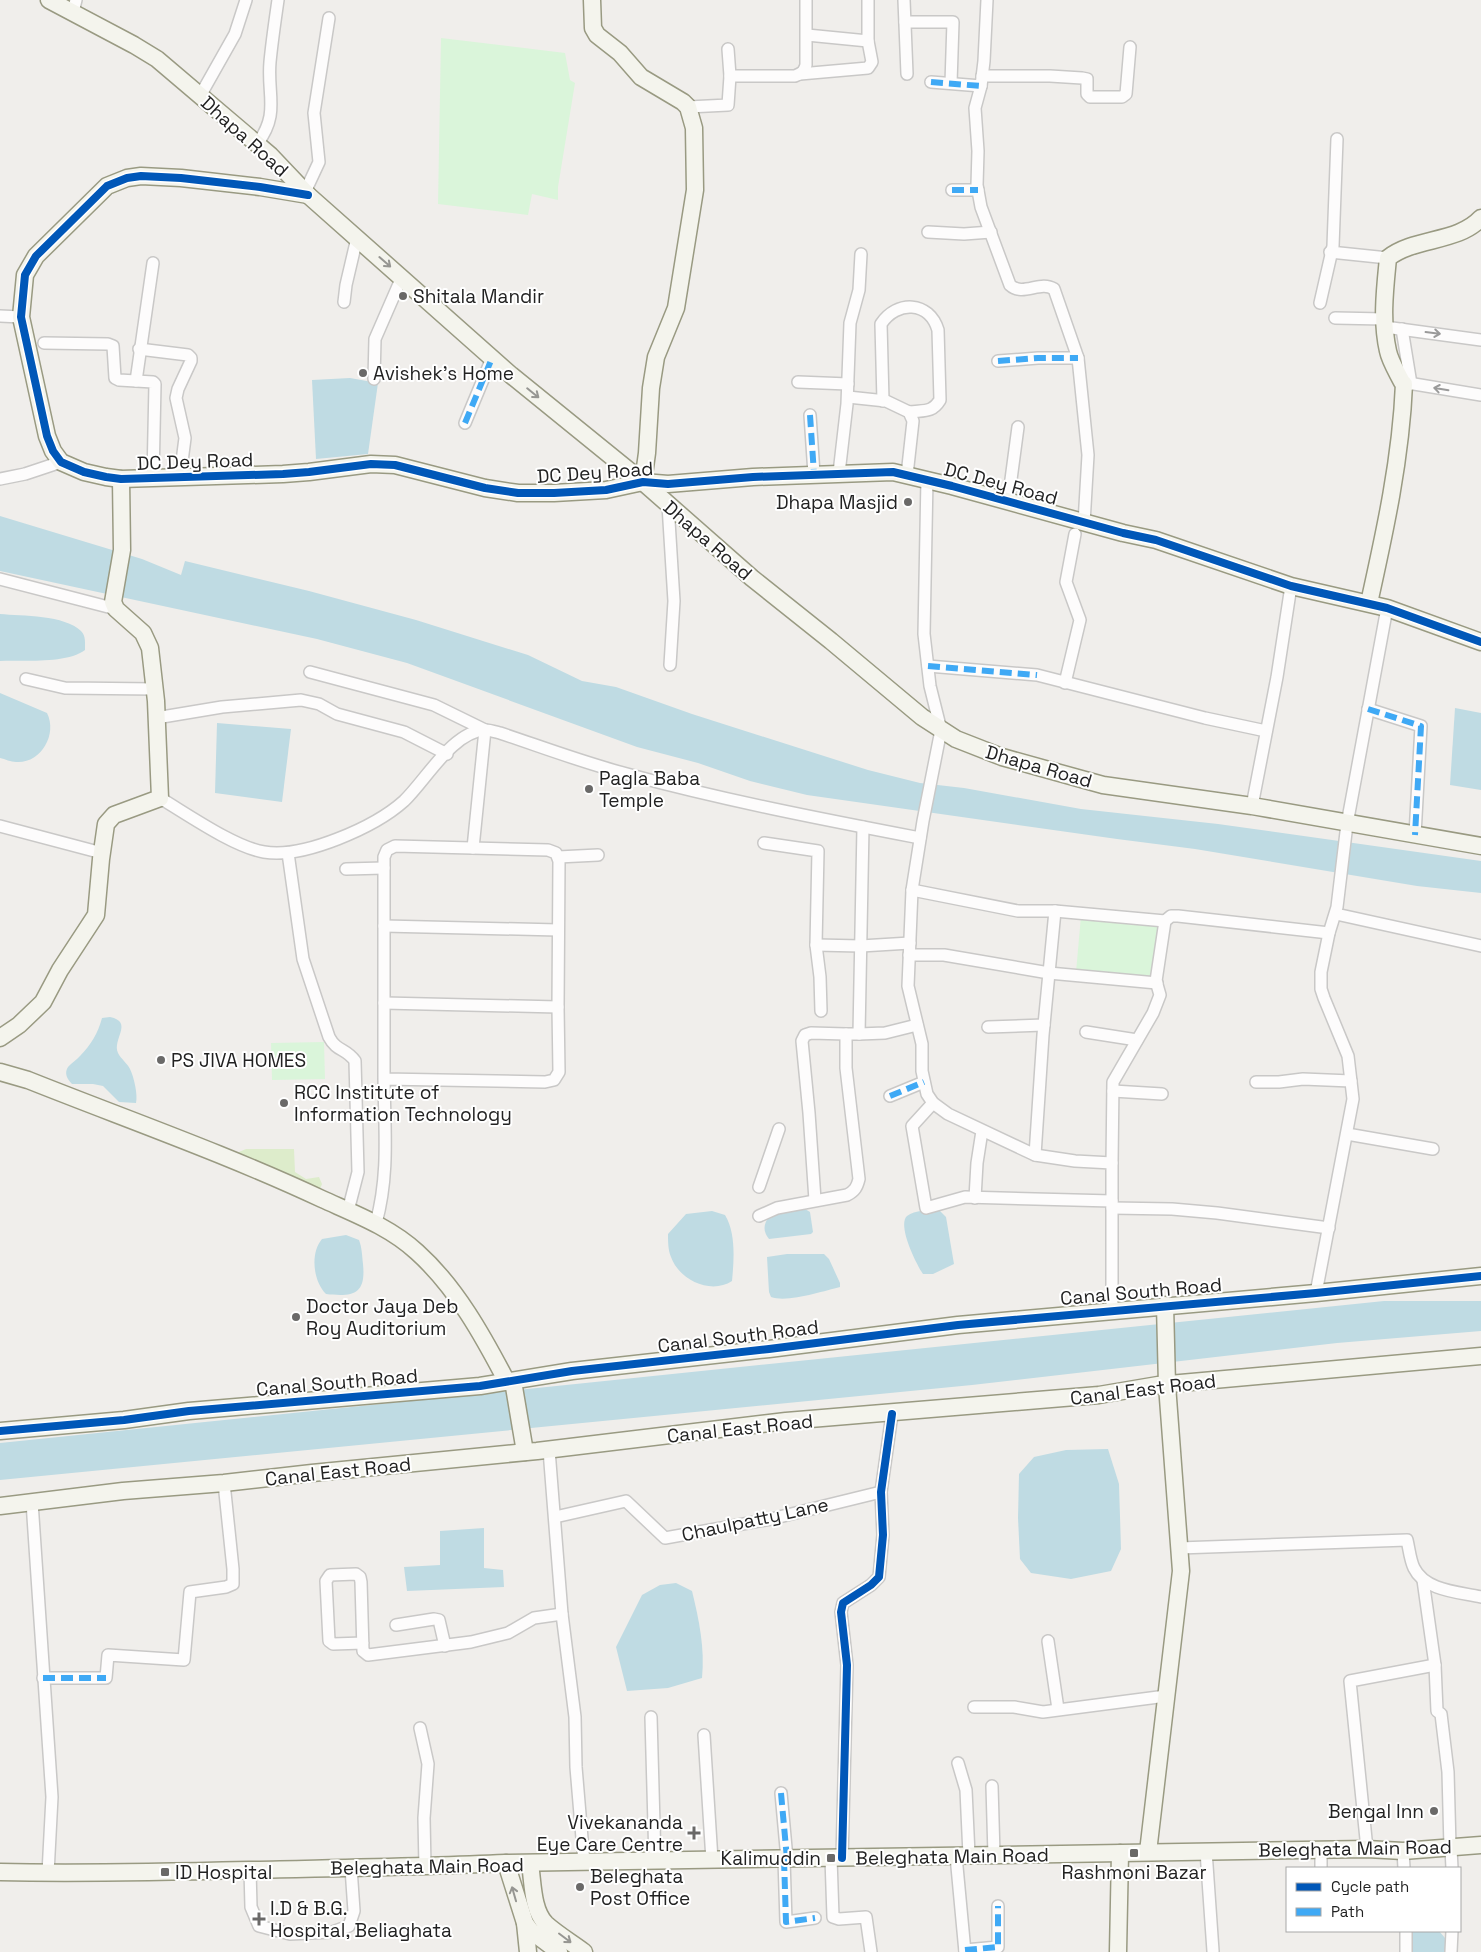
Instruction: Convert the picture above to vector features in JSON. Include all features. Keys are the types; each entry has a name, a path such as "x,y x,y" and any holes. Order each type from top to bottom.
{"street":[{"name":"Dhapa Road","path":"49,0 74,6 157,59 257,144 307,193 492,358 643,482 752,578 922,717 956,739 1002,757 1103,784 1252,806 1481,846"},
{"path":"200,96 235,34 246,0"},
{"path":"257,144 268,127 271,116 270,64 278,0"},
{"path":"592,0 593,28 597,35 620,53 641,77 677,97 688,107 694,128 695,190 676,308 656,357 652,380 643,482"},
{"path":"800,74 804,71 806,65 806,0"},
{"path":"730,76 795,76 868,68 872,62 868,41 868,0"},
{"path":"904,0 907,74"},
{"path":"988,0 981,81 975,108 978,190 981,207 1010,285 1020,290 1045,285 1054,289 1078,358 1088,455 1079,528 1066,582 1080,620 1065,683"},
{"path":"0,479 25,474 62,462 53,451 47,436 21,316 25,275 36,256 107,186 127,178 141,176 181,178 307,193 319,162 314,113 329,18"},
{"path":"905,22 953,22 951,83"},
{"path":"807,35 868,41"},
{"path":"932,82 951,83 1050,76 1082,78 1087,80 1090,97 1122,97 1126,94 1130,47"},
{"path":"688,107 728,105 730,76 728,49"},
{"path":"1320,303 1330,252 1333,246 1337,139"},
{"path":"952,190 978,190"},
{"path":"1330,252 1388,258 1398,250 1458,233 1473,226 1481,218"},
{"path":"928,232 951,234 991,232"},
{"path":"344,302 357,238"},
{"path":"839,473 848,397 850,323 859,290 861,254"},
{"path":"1388,258 1384,323 1388,352 1406,383"},
{"path":"136,381 152,263"},
{"path":"374,379 375,339 402,277"},
{"path":"848,397 883,401 909,412 931,410 935,407 940,400 938,330 936,321 927,311 916,307 898,309 887,315 881,324 883,401"},
{"path":"0,316 21,316"},
{"path":"1335,318 1384,323 1402,329 1481,340"},
{"path":"1369,603 1383,540 1403,424 1404,384 1406,383 1402,329"},
{"path":"44,343 108,344 113,346 115,378 119,380 152,382 155,384 153,478"},
{"path":"139,350 188,355 191,358 192,362 178,389 176,398 185,438 180,477"},
{"path":"465,423 492,358"},
{"path":"998,361 1078,358"},
{"path":"798,382 848,384"},
{"path":"1406,383 1481,395"},
{"path":"907,475 913,421 909,412"},
{"path":"810,416 814,474"},
{"path":"1008,502 1018,427"},
{"name":"DC Dey Road","path":"62,462 84,472 121,479 301,473 370,464 395,465 485,488 518,493 606,490 643,482 668,484 814,474 893,472 926,479 1008,502 1079,528 1156,540 1291,586 1387,608 1481,642"},
{"path":"114,606 122,550 121,479"},
{"path":"926,479 924,634 930,686 941,730 922,821 912,890 908,986 922,1044 924,1082 927,1094 934,1104 948,1114 1035,1155 1075,1161 1112,1163"},
{"path":"668,505 674,601 670,665"},
{"path":"0,579 114,606 143,633 150,648 155,689 160,798"},
{"path":"1252,806 1277,677 1291,586"},
{"path":"1316,1293 1353,1099 1348,1056 1321,989 1321,972 1329,933 1336,911 1347,824 1387,608"},
{"path":"928,666 1037,675 1204,718 1266,731"},
{"path":"310,672 434,705 485,730 500,733 626,774 774,810 920,838"},
{"path":"26,679 65,688 155,689"},
{"path":"156,718 222,707 300,700 310,701 337,714 404,732 446,754"},
{"path":"1368,709 1421,726 1415,835"},
{"path":"160,798 242,845 264,852 288,853 337,840 386,814 403,802 457,742 471,734 485,730"},
{"path":"472,848 485,730"},
{"path":"0,1038 20,1025 43,1002 60,970 96,915 106,824 114,816 160,798"},
{"path":"0,826 102,853"},
{"path":"859,1034 863,827"},
{"path":"764,844 818,851 816,945 820,977 821,1011"},
{"path":"376,1224 384,1192 385,1169 384,857 387,850 395,846 548,850 556,853 558,856 598,855"},
{"path":"288,853 299,939 307,974 329,1037 334,1045 346,1051 355,1060 358,1172 356,1186 348,1211"},
{"path":"384,1079 545,1082 554,1080 559,1072 558,856"},
{"path":"346,870 384,868"},
{"path":"912,890 1018,910 1055,911 1165,921"},
{"path":"1035,1155 1044,1025 1055,911"},
{"path":"1336,911 1481,946"},
{"path":"1112,1310 1114,1082 1158,1002 1160,995 1157,983 1165,921 1171,916 1178,916 1329,933"},
{"path":"384,926 558,930"},
{"path":"816,945 910,949 1049,973 1157,983"},
{"path":"384,1003 558,1007"},
{"path":"815,1200 809,1105 802,1041 806,1035 811,1033 885,1033 917,1025"},
{"path":"988,1026 1044,1025"},
{"path":"1086,1032 1137,1040"},
{"path":"759,1216 777,1208 846,1195 853,1192 858,1186 859,1179 846,1068 846,1034"},
{"path":"0,1072 28,1080 276,1178 376,1224 416,1250 442,1278 491,1350 511,1384 524,1446"},
{"path":"1256,1082 1280,1082 1303,1079 1351,1080"},
{"path":"890,1096 924,1082"},
{"path":"1113,1091 1162,1094"},
{"path":"934,1104 912,1126 926,1208 966,1198 1112,1204 1217,1213 1329,1228"},
{"path":"759,1187 779,1129"},
{"path":"975,1198 977,1163 982,1131"},
{"path":"1347,1134 1433,1149"},
{"name":"Canal South Road","path":"0,1431 350,1396 511,1384 572,1371 958,1325 1316,1293 1481,1276"},
{"path":"1148,1852 1181,1571 1167,1384 1165,1305"},
{"name":"Canal East Road","path":"0,1506 123,1491 224,1483 312,1473 524,1446 549,1450 786,1422 1099,1395 1167,1384 1481,1356"},
{"path":"871,1952 866,1917 839,1919 833,1917 847,1665 840,1612 843,1603 871,1585 879,1576 883,1535 881,1492 892,1414"},
{"path":"549,1450 562,1614 575,1717 576,1767 584,1862"},
{"path":"43,1678 106,1678 108,1656 184,1660 190,1592 226,1587 233,1584 224,1483"},
{"name":"Chaulpatty Lane","path":"555,1517 626,1501 664,1538 771,1519 881,1492"},
{"path":"32,1502 52,1797 48,1873"},
{"path":"1179,1548 1407,1540 1413,1567 1423,1580 1438,1588 1481,1597"},
{"path":"363,1643 333,1644 329,1642 326,1580 330,1575 356,1574 360,1577 363,1643 363,1651 368,1655 445,1646 500,1636 534,1618 562,1614"},
{"path":"1423,1580 1435,1665 1437,1711 1441,1714 1448,1772 1452,1867"},
{"path":"396,1625 434,1619 439,1620 445,1646"},
{"path":"1048,1641 1058,1709"},
{"path":"1367,1848 1350,1681 1435,1665"},
{"path":"974,1707 1014,1707 1043,1712 1166,1696"},
{"path":"651,1716 655,1861"},
{"path":"420,1728 428,1764 424,1808 425,1867"},
{"path":"704,1735 712,1860"},
{"path":"958,1763 966,1790 963,1856 965,1951 998,1947 998,1906"},
{"path":"992,1786 994,1855"},
{"path":"781,1792 786,1859 786,1922 815,1918"},
{"name":"Beleghata Main Road","path":"0,1872 48,1873 425,1867 506,1863 1367,1848 1403,1851 1481,1845"},
{"path":"1321,1849 1321,1867"},
{"path":"1206,1851 1213,1951"},
{"path":"1403,1851 1404,1867"},
{"path":"1118,1952 1120,1853"},
{"path":"506,1863 525,1924 528,1952"},
{"path":"530,1864 535,1899 544,1920 544,1946"},
{"path":"250,1870 251,1907 259,1926 290,1934 332,1932 349,1926 354,1911 351,1868"},
{"path":"525,1924 544,1920"},
{"path":"544,1920 584,1952"},
{"path":"525,1924 544,1946 559,1952"},
{"path":"1406,1932 1406,1952"},
{"path":"1451,1952 1452,1932"}],"green space":[{"path":"441,38 565,53 570,80 575,83 558,187 558,200 532,194 528,215 438,204"},
{"path":"1081,916 1164,921 1155,981 1076,972"},
{"path":"324,1042 325,1079 272,1080 271,1043"},
{"path":"246,1149 294,1149 295,1172 306,1179 319,1177 322,1184 320,1189 318,1190 239,1155 239,1152"}],"water":[{"path":"350,378 378,383 368,454 316,459 312,380"},
{"path":"0,516 142,559 181,575 185,561 309,591 416,620 528,655 582,681 616,687 692,714 868,770 920,783 964,788 1081,809 1218,824 1481,861 1481,893 1417,886 1195,849 807,795 750,781 698,763 637,747 407,663 317,639 0,571"},
{"path":"0,614 43,617 65,622 83,633 85,650 56,659 0,661"},
{"path":"0,693 47,713 50,722 48,739 45,746 33,758 12,762 0,758"},
{"path":"1455,708 1481,713 1481,790 1450,785"},
{"path":"217,723 291,729 282,802 215,793"},
{"path":"110,1017 117,1019 121,1023 117,1048 119,1055 131,1072 136,1091 136,1103 119,1102 103,1086 72,1084 67,1076 66,1071 68,1067 84,1052 94,1038 102,1018"},
{"path":"798,1209 805,1209 810,1212 813,1232 811,1234 769,1239 764,1228 769,1217"},
{"path":"938,1209 946,1217 954,1264 933,1274 923,1274 909,1245 904,1227 905,1221 907,1216 914,1213"},
{"path":"712,1211 725,1215 729,1222 733,1238 732,1281 724,1285 706,1286 688,1278 675,1265 671,1257 668,1234 686,1214"},
{"path":"346,1235 359,1240 363,1264 362,1282 360,1287 351,1294 326,1294 316,1275 315,1259 318,1245 322,1239"},
{"path":"787,1254 824,1254 829,1259 840,1287 796,1298 771,1297 767,1257"},
{"path":"1384,1301 1481,1301 1481,1331 1337,1343 972,1385 0,1480 0,1443"},
{"path":"1108,1449 1119,1484 1121,1549 1111,1571 1071,1579 1031,1573 1020,1559 1018,1518 1019,1474 1034,1457 1066,1450"},
{"path":"484,1528 484,1568 503,1570 504,1587 407,1591 404,1567 440,1565 440,1531"},
{"path":"676,1583 692,1591 702,1645 702,1678 668,1688 627,1691 616,1647 642,1595 660,1585"},
{"path":"1410,1932 1440,1932 1445,1938 1448,1952 1409,1952"}],"marked path":[{"path":"931,82 981,86"},
{"path":"952,190 978,190"},
{"path":"465,423 492,358"},
{"path":"998,361 1078,358"},
{"path":"810,415 814,474"},
{"path":"928,666 1037,675"},
{"path":"1368,709 1421,726 1415,835"},
{"path":"890,1096 924,1082"},
{"path":"43,1678 106,1678"},
{"path":"781,1793 787,1859"},
{"path":"784,1859 786,1922 815,1918"},
{"path":"965,1950 998,1947 998,1906"}],"cycle path":[{"path":"308,195 260,187 181,178 141,176 127,178 107,186 36,256 25,275 21,317 47,436 53,451 61,462 84,472 121,479 283,474 371,464 395,465 485,488 518,493 606,490 643,482 668,484 753,477 893,472 1156,540 1291,586 1387,608 1481,642"},
{"path":"0,1431 124,1420 189,1411 480,1386 572,1371 958,1325 1316,1293 1481,1276"},
{"path":"842,1858 847,1665 841,1612 843,1603 871,1585 879,1577 883,1535 881,1492 892,1414"}],"place":[{"name":"Shitala Mandir","path":"403,296"},
{"name":"Avishek's Home","path":"363,373"},
{"name":"Dhapa Masjid","path":"908,502"},
{"name":"Pagla Baba Temple","path":"589,789"},
{"name":"PS JIVA HOMES","path":"161,1060"},
{"name":"RCC Institute of Information Technology","path":"284,1103"},
{"name":"Doctor Jaya Deb Roy Auditorium","path":"296,1317"},
{"name":"Bengal Inn","path":"1434,1811"},
{"name":"Vivekananda Eye Care Centre","path":"694,1833"},
{"name":"Rashmoni Bazar","path":"1134,1853"},
{"name":"Kalimuddin","path":"831,1858"},
{"name":"ID Hospital","path":"165,1872"},
{"name":"Beleghata Post Office","path":"580,1887"},
{"name":"I.D & B.G. Hospital, Beliaghata","path":"259,1919"}]}
